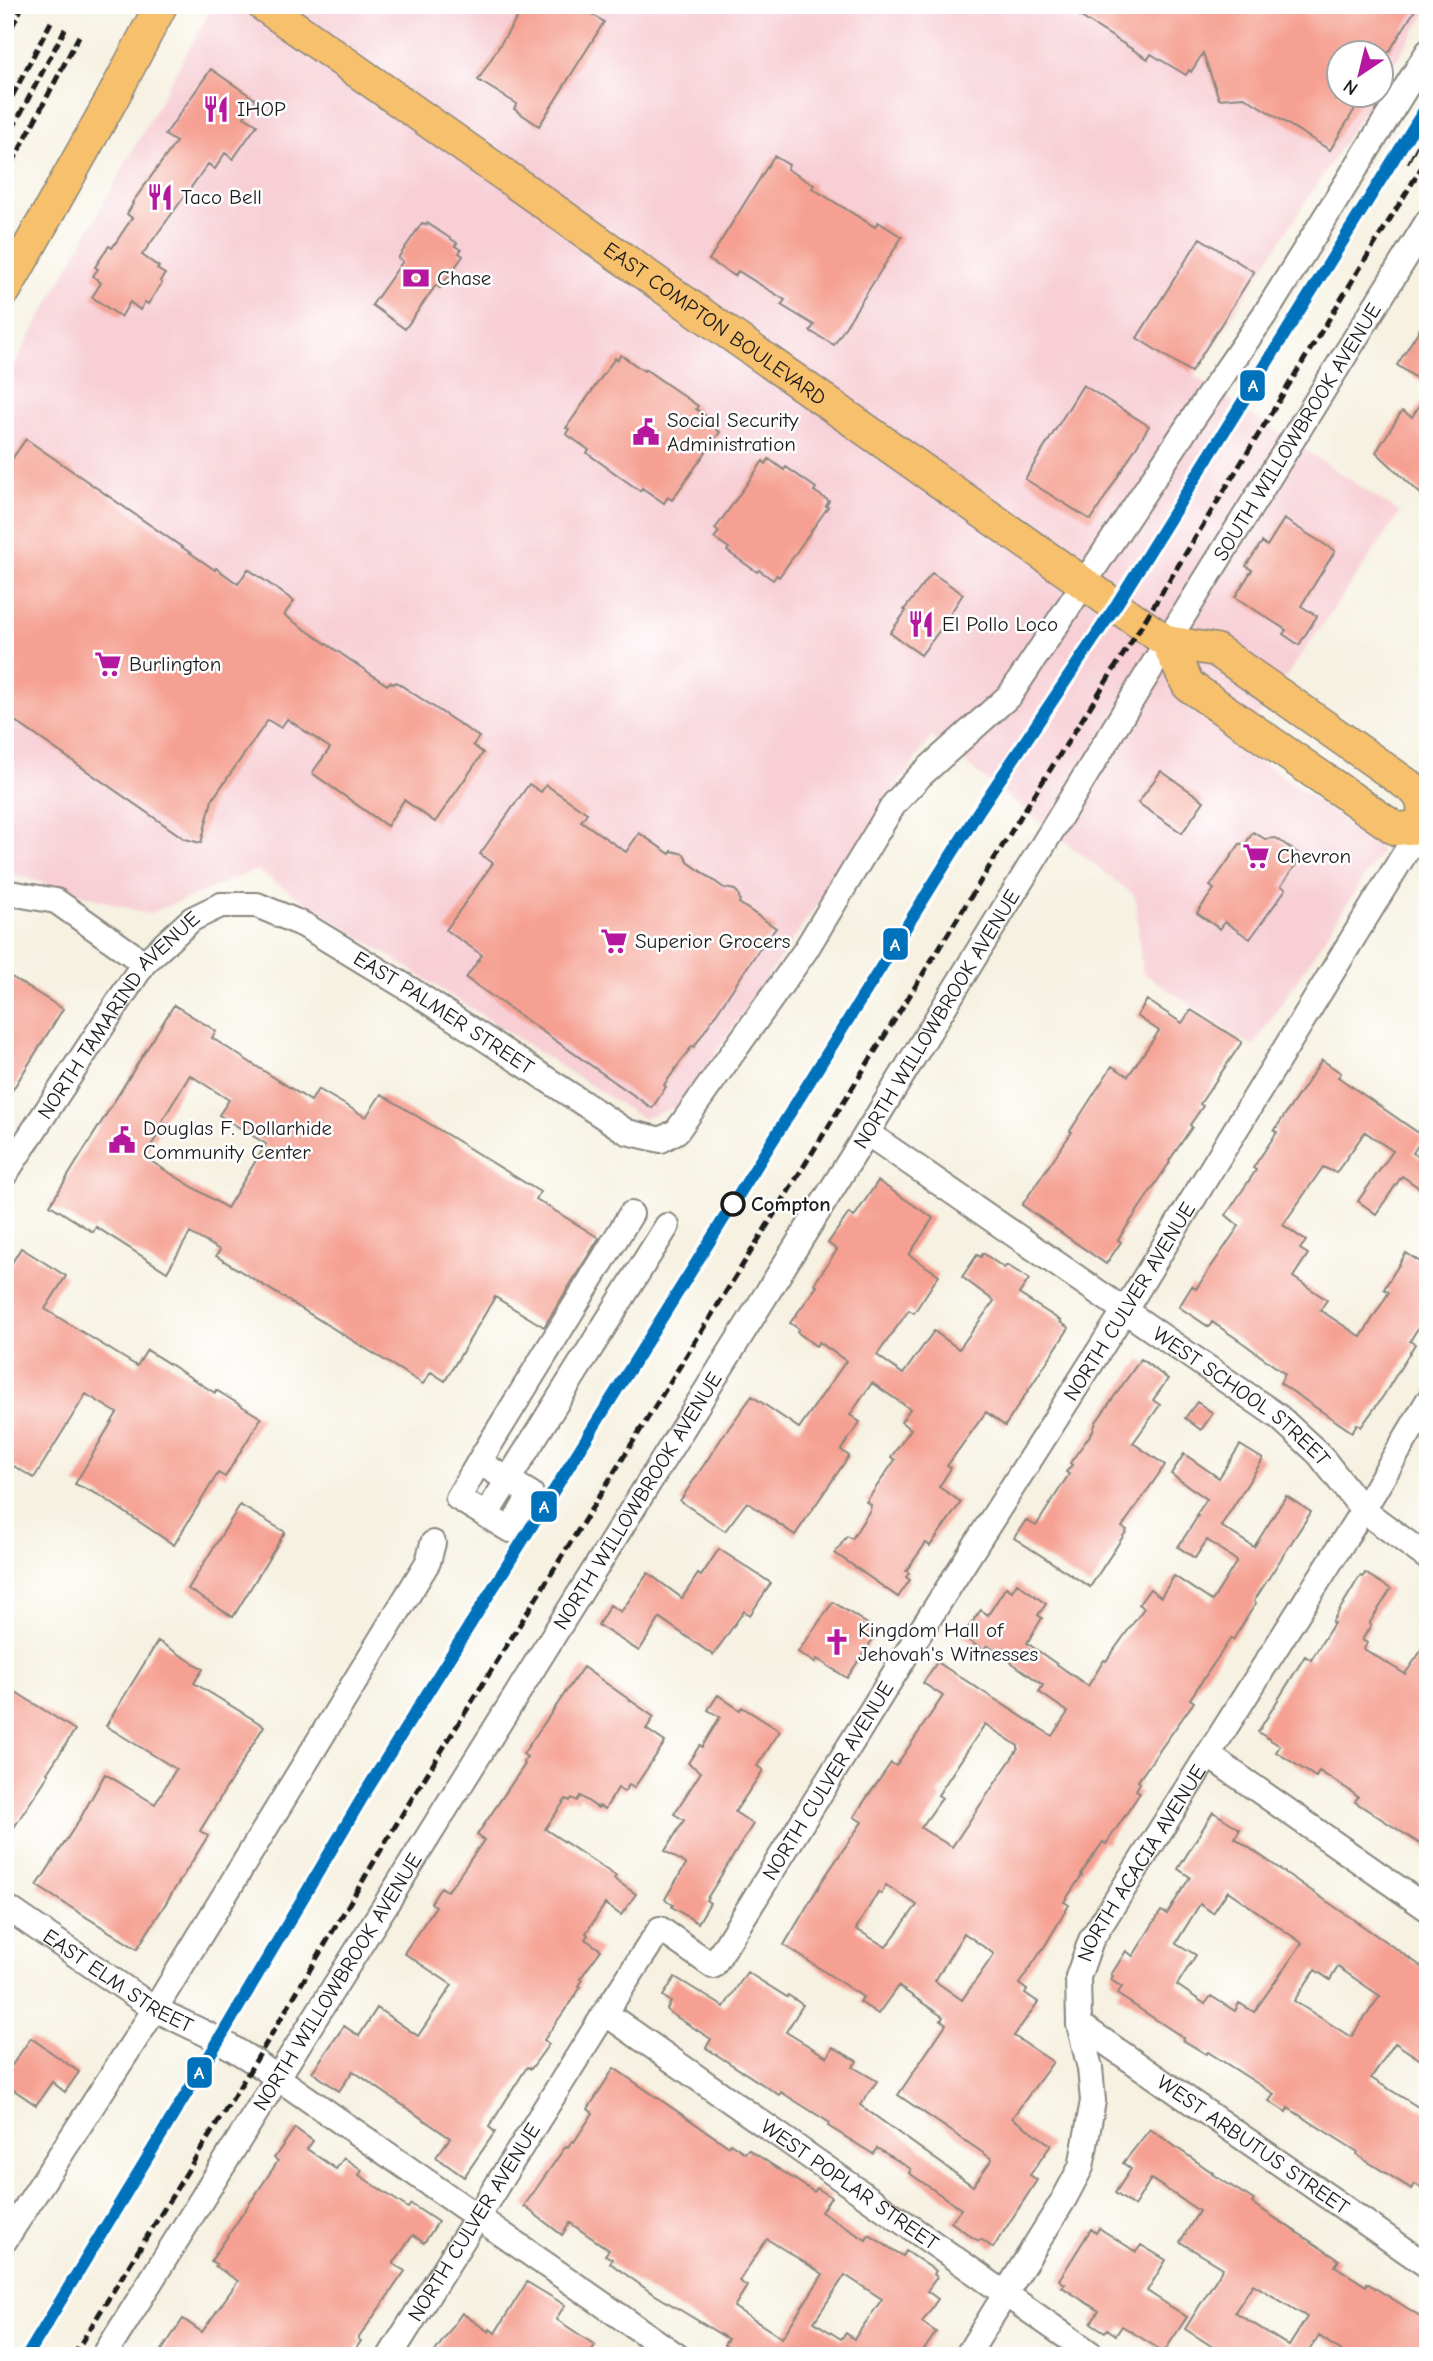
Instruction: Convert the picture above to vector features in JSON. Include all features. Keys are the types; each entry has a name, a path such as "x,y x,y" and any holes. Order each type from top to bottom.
{"main road":[{"path":"5,290 113,99 161,5"},
{"name":"EAST COMPTON BOULEVARD","path":"263,5 1167,642"},
{"path":"1167,642 1216,650 1415,790 1425,809 1424,829 1396,829 1188,685 1167,642"}],"street":[{"path":"1084,585 1194,416 1267,311 1428,52"},
{"name":"SOUTH WILLOWBROOK AVENUE","path":"1167,642 1428,221"},
{"name":"EAST PALMER STREET","path":"220,905 257,905 304,925 411,990 627,1132 661,1139 677,1131 797,962 894,804 920,775 1010,695 1084,585"},
{"name":"NORTH WILLOWBROOK AVENUE","path":"104,2356 867,1133 1167,642"},
{"name":"NORTH CULVER AVENUE","path":"390,2356 660,1929 713,1966 1424,829"},
{"path":"5,892 56,901 144,963"},
{"name":"NORTH TAMARIND AVENUE","path":"5,1174 144,963 192,919 220,905"},
{"name":"WEST SCHOOL STREET","path":"867,1133 1279,1417 1319,1454 1363,1510 1428,1558"},
{"path":"479,1462 531,1494 510,1530 458,1498 479,1462 631,1214"},
{"path":"508,1479 667,1226"},
{"name":"NORTH ACACIA AVENUE","path":"967,2356 1081,2167 1093,2101 1090,2068 1079,2024 1078,1977 1091,1940 1363,1510 1428,1401"},
{"path":"5,2240 13,2208 155,2009 428,1562 433,1543"},
{"path":"1208,1755 1428,1909"},
{"name":"EAST ELM STREET","path":"5,1906 155,2009 219,2040 278,2077 677,2356"},
{"name":"WEST POPLAR STREET","path":"605,2013 1094,2356"},
{"name":"WEST ARBUTUS STREET","path":"1079,2024 1428,2266"}],"shaded area":[{"path":"213,5 1428,5 1428,10 1394,64 1394,38 1324,38 1324,108 1366,108 1194,376 1400,513 1238,746 1377,843 1381,852 1253,1047 1142,972 1135,896 931,737 680,1105 643,1119 256,870 148,914 5,872 5,382"}],"building":[{"path":"525,5 578,5 604,22 539,126 514,109 517,104 478,80"},
{"path":"1062,5 1418,5 1394,44 1394,38 1324,38 1324,108 1356,108 1330,150 1244,97 1219,99 1203,53 1191,72 1189,70 1186,75 1151,54 1148,59"},
{"path":"211,69 256,100 244,117 257,125 233,159 225,153 215,169 208,164 142,255 165,274 160,281 162,283 148,304 145,302 140,310 130,302 121,317 92,297 101,283 93,276 98,269 95,267 109,246 112,248 132,218 127,214 132,203 176,142 165,135"},
{"path":"774,156 789,165 787,169 814,185 812,188 875,227 878,222 902,237 834,345 810,331 814,325 781,305 785,300 738,271 735,276 709,260"},
{"path":"422,223 427,223 457,243 455,246 461,250 459,253 463,256 440,288 436,285 405,329 372,305 403,261 398,258"},
{"path":"1200,238 1254,272 1191,372 1137,338"},
{"path":"1428,316 1428,386 1397,365"},
{"path":"621,355 698,406 696,409 719,425 716,429 720,432 672,500 668,497 664,503 642,488 640,491 587,453 589,450 566,434 569,429 566,428 615,358 617,360"},
{"path":"1083,385 1149,426 1091,520 1025,479"},
{"path":"1428,392 1428,501 1376,452 1402,411 1412,417"},
{"path":"26,439 238,584 248,569 294,601 284,615 387,685 396,682 479,737 473,745 483,753 435,822 404,800 387,826 312,773 330,748 287,719 281,728 268,720 212,800 201,843 185,839 5,714 5,469"},
{"path":"769,459 784,470 786,467 816,488 814,491 829,501 826,506 828,507 779,577 777,575 773,580 727,551 729,548 714,538 719,532 715,529 763,461 766,464"},
{"path":"1284,519 1335,551 1301,606 1317,616 1299,645 1283,634 1286,630 1235,597 1252,570 1246,566 1262,542 1267,546"},
{"name":"El Pollo Loco","path":"932,573 963,594 921,655 890,633"},
{"path":"1161,771 1204,801 1182,833 1138,803"},
{"name":"Superior Grocers","path":"529,784 541,792 546,785 587,813 581,821 626,852 639,833 670,854 672,851 684,854 688,862 724,888 735,890 739,903 776,928 694,1047 692,1046 664,1085 666,1087 652,1108 466,978 482,955 446,930 493,863 480,854"},
{"path":"1253,832 1265,839 1276,838 1302,856 1281,886 1286,889 1250,939 1225,922 1220,929 1197,913 1214,889 1210,886 1240,844 1246,843"},
{"path":"5,973 63,1009 5,1102"},
{"path":"1147,1000 1182,1023 1191,1010 1242,1042 1200,1104 1203,1106 1190,1125 1192,1127 1118,1240 1121,1242 1106,1264 1022,1205 1072,1132 1070,1131 1112,1066 1128,1076 1159,1031 1137,1016"},
{"path":"174,1005 216,1031 212,1038 311,1101 318,1089 366,1117 381,1094 540,1192 536,1199 599,1238 544,1327 495,1297 445,1381 431,1372 423,1384 216,1256 220,1250 190,1233 167,1272 96,1227 93,1232 50,1205","holes":["190,1075 229,1100 219,1115 266,1144 227,1208 144,1157"]},
{"path":"1322,1060 1341,1073 1338,1077 1417,1132 1422,1139 1413,1153 1428,1164 1428,1194 1402,1176 1376,1214 1358,1201 1393,1151 1365,1132 1336,1173 1323,1167 1283,1225 1306,1241 1300,1249 1308,1254 1293,1277 1327,1300 1320,1310 1361,1337 1389,1292 1384,1289 1406,1253 1428,1267 1428,1312 1410,1341 1415,1344 1384,1395 1361,1427 1357,1424 1352,1432 1280,1383 1285,1374 1243,1343 1212,1322 1209,1327 1179,1307 1192,1286 1196,1289 1239,1226 1226,1215 1256,1170 1253,1168 1277,1132 1274,1131"},
{"path":"878,1181 933,1218 909,1255 939,1275 914,1313 909,1310 877,1355 903,1374 934,1331 959,1349 994,1301 962,1277 977,1255 981,1257 983,1253 1004,1268 1007,1265 1029,1279 1019,1294 1069,1328 1005,1426 986,1412 947,1466 951,1468 939,1487 961,1502 930,1546 926,1543 906,1571 909,1573 906,1577 910,1580 898,1597 835,1553 847,1536 852,1539 870,1510 871,1505 866,1502 895,1460 891,1457 911,1429 901,1422 910,1409 872,1383 850,1415 860,1422 841,1450 849,1456 795,1535 747,1502 725,1531 680,1501 752,1396 799,1428 846,1361 819,1342 816,1346 797,1332 799,1329 790,1323 817,1286 814,1284 837,1250 828,1243 849,1213 854,1217"},
{"path":"21,1248 66,1276 45,1309 137,1366 147,1350 261,1418 225,1477 218,1473 174,1545 99,1495 75,1484 117,1413 86,1394 34,1478 5,1461 5,1274"},
{"path":"1141,1359 1168,1379 1153,1400 1160,1405 1133,1443 1165,1465 1122,1527 1127,1530 1090,1587 1014,1538 1026,1520 1036,1526 1069,1474 1066,1472 1072,1465 1070,1463"},
{"path":"1197,1402 1213,1413 1201,1430 1185,1418"},
{"path":"1240,1445 1263,1459 1221,1526 1254,1547 1286,1496 1311,1512 1254,1601 1256,1603 1233,1640 1231,1638 1190,1699 1194,1702 1138,1781 1140,1783 1136,1790 1140,1793 1106,1844 1103,1842 1081,1874 1064,1902 1069,1905 1019,1984 1027,1990 1025,1993 1038,2002 1014,2036 1053,2062 1012,2118 1051,2145 1030,2175 1037,2180 993,2248 951,2222 961,2209 909,2173 911,2169 877,2148 873,2154 828,2126 830,2123 781,2092 779,2095 706,2048 711,2039 669,2012 667,2009 671,2002 663,1996 675,1977 724,2007 747,1972 787,1997 788,1995 803,2005 786,2032 827,2057 833,2047 857,2061 853,2067 877,2081 860,2105 973,2186 992,2159 898,2095 946,2024 941,2020 943,2017 898,1986 878,2014 860,2002 863,1997 784,1945 822,1881 862,1822 854,1817 861,1806 891,1763 896,1766 943,1696 923,1683 937,1662 1052,1736 1068,1712 1039,1692 1043,1685 987,1645 983,1650 962,1636 981,1610 988,1615 1006,1587 1012,1591 1017,1583 1046,1604 1038,1615 1042,1618 1027,1643 1088,1686 1104,1660 1106,1661 1144,1608 1139,1604 1150,1589 1161,1597 1174,1576 1212,1601 1237,1561 1207,1540 1195,1558 1178,1547 1207,1499 1171,1474 1184,1454 1219,1478","holes":["985,1724 1018,1746 1018,1749 952,1847 921,1828 942,1798 938,1795","886,1885 917,1905 886,1947 856,1929 878,1892 881,1894","964,1933 994,1954 962,2000 935,1981"]},
{"path":"240,1505 285,1532 233,1617 188,1589"},
{"path":"719,1549 771,1583 750,1615 744,1611 713,1655 660,1618 639,1651 598,1625 610,1605 621,1612 648,1573 682,1598"},
{"path":"1365,1573 1391,1589 1369,1624 1371,1625 1362,1640 1367,1643 1364,1649 1405,1674 1428,1641 1428,1849 1355,1802 1358,1797 1349,1790 1319,1771 1316,1777 1276,1752 1280,1746 1258,1732 1305,1656 1311,1660 1360,1576 1363,1577"},
{"name":"Kingdom Hall of Jehovah's Witnesses","path":"833,1602 877,1633 847,1678 817,1659 815,1663 798,1652"},
{"path":"158,1641 203,1669 194,1683 264,1726 200,1831 208,1836 137,1949 37,1886 105,1774 155,1804 176,1769 106,1726"},
{"path":"583,1667 654,1717 646,1729 665,1742 634,1788 629,1785 624,1792 618,1788 605,1809 599,1806 598,1808 580,1796 577,1801 566,1799 545,1829 616,1876 614,1879 636,1894 621,1915 605,1904 586,1933 588,1935 585,1939 601,1950 580,1979 581,1987 544,2040 549,2044 531,2069 527,2067 489,2127 495,2132 464,2177 436,2157 450,2138 353,2071 339,2091 312,2072 344,2026 359,2036 377,2008 418,2036 452,1985 404,1953 436,1906 431,1903 441,1887 447,1891 451,1887 484,1840 477,1835 525,1764 523,1762 527,1757 523,1754"},
{"path":"5,1685 75,1730 5,1841"},
{"path":"718,1695 780,1731 757,1766 763,1770 735,1812 753,1824 706,1900 710,1903 698,1923 672,1907 665,1899 686,1864 665,1851 684,1820 674,1814 701,1772 688,1763 700,1745 702,1747 720,1717 708,1710"},
{"path":"1213,1812 1240,1829 1235,1838 1428,1971 1428,2065 1395,2043 1371,2078 1428,2113 1428,2191 1415,2184 1412,2189 1288,2108 1286,2112 1269,2101 1274,2094 1208,2052 1206,2054 1183,2040 1184,2038 1117,1994 1122,1987 1111,1980 1111,1975 1126,1951 1133,1956 1161,1911 1167,1914 1190,1877 1178,1869","holes":["1228,1891 1302,1943 1254,2012 1239,2003 1235,2011 1211,1996 1205,2004 1177,1985 1196,1955 1176,1943 1200,1904 1213,1913","1338,1967 1380,1996 1351,2037 1294,2001 1315,1970 1330,1980"]},
{"path":"31,2038 79,2072 65,2092 52,2082 36,2105 5,2084 5,2060 12,2065"},
{"path":"614,2068 728,2146 730,2143 745,2153 748,2149 814,2192 817,2188 831,2197 821,2212 866,2240 869,2235 903,2256 906,2251 936,2271 934,2274 937,2277 927,2291 938,2299 922,2322 936,2332 920,2356 741,2356 724,2345 728,2339 649,2291 610,2263 612,2259 605,2255 609,2250 570,2223 562,2235 524,2206 566,2146 574,2142 593,2113 588,2109","holes":["767,2239 823,2274 782,2338 734,2307 747,2286 739,2281","845,2275 882,2299 854,2339 846,2333 841,2339 814,2322"]},
{"path":"295,2128 313,2141 307,2149 336,2169 344,2158 346,2159 362,2170 359,2175 408,2208 411,2204 438,2222 424,2243 413,2235 393,2264 405,2271 358,2339 361,2341 351,2356 158,2356 183,2319 202,2332 238,2281 211,2261 278,2161 274,2158"},
{"path":"1150,2129 1212,2174 1254,2200 1252,2203 1339,2260 1335,2266 1428,2321 1428,2356 1348,2356 1319,2336 1307,2356 1227,2356 1185,2329 1223,2268 1180,2242 1199,2211 1151,2179 1134,2206 1115,2193 1131,2169 1123,2163","holes":["1253,2284 1307,2317 1289,2346 1235,2312"]},
{"path":"1099,2228 1136,2252 1141,2245 1166,2260 1147,2291 1187,2317 1164,2352 1122,2326 1116,2335 1107,2329 1105,2332 1091,2323 1099,2311 1062,2287 1065,2284 1059,2280 1091,2229 1096,2233"},
{"path":"527,2282 565,2305 556,2319 595,2345 588,2356 432,2356 462,2313 489,2332 490,2329 495,2333"}],"tram line":[{"path":"1396,156 1428,114"},
{"path":"1408,163 1425,130"}],"railway":[{"path":"5,40 23,5"},
{"path":"5,110 51,22"},
{"path":"5,143 65,29"},
{"path":"5,177 79,36"},
{"path":"73,2356 255,2062 406,1808 1142,625 1428,157"}],"transit line":[{"name":"A","path":"27,2356 368,1788 978,812 1115,607 1428,104"}],"place":[{"name":"IHOP","path":"216,109"},
{"name":"Taco Bell","path":"160,197"},
{"name":"Chase","path":"416,278"},
{"name":"Social Security Administration","path":"646,432"},
{"name":"El Pollo Loco","path":"921,624"},
{"name":"Burlington","path":"108,664"},
{"name":"Chevron","path":"1256,856"},
{"name":"Superior Grocers","path":"614,941"},
{"name":"Douglas F. Dollarhide Community Center","path":"122,1140"},
{"name":"Compton","path":"733,1204"},
{"name":"Kingdom Hall of Jehovah's Witnesses","path":"837,1642"}]}
